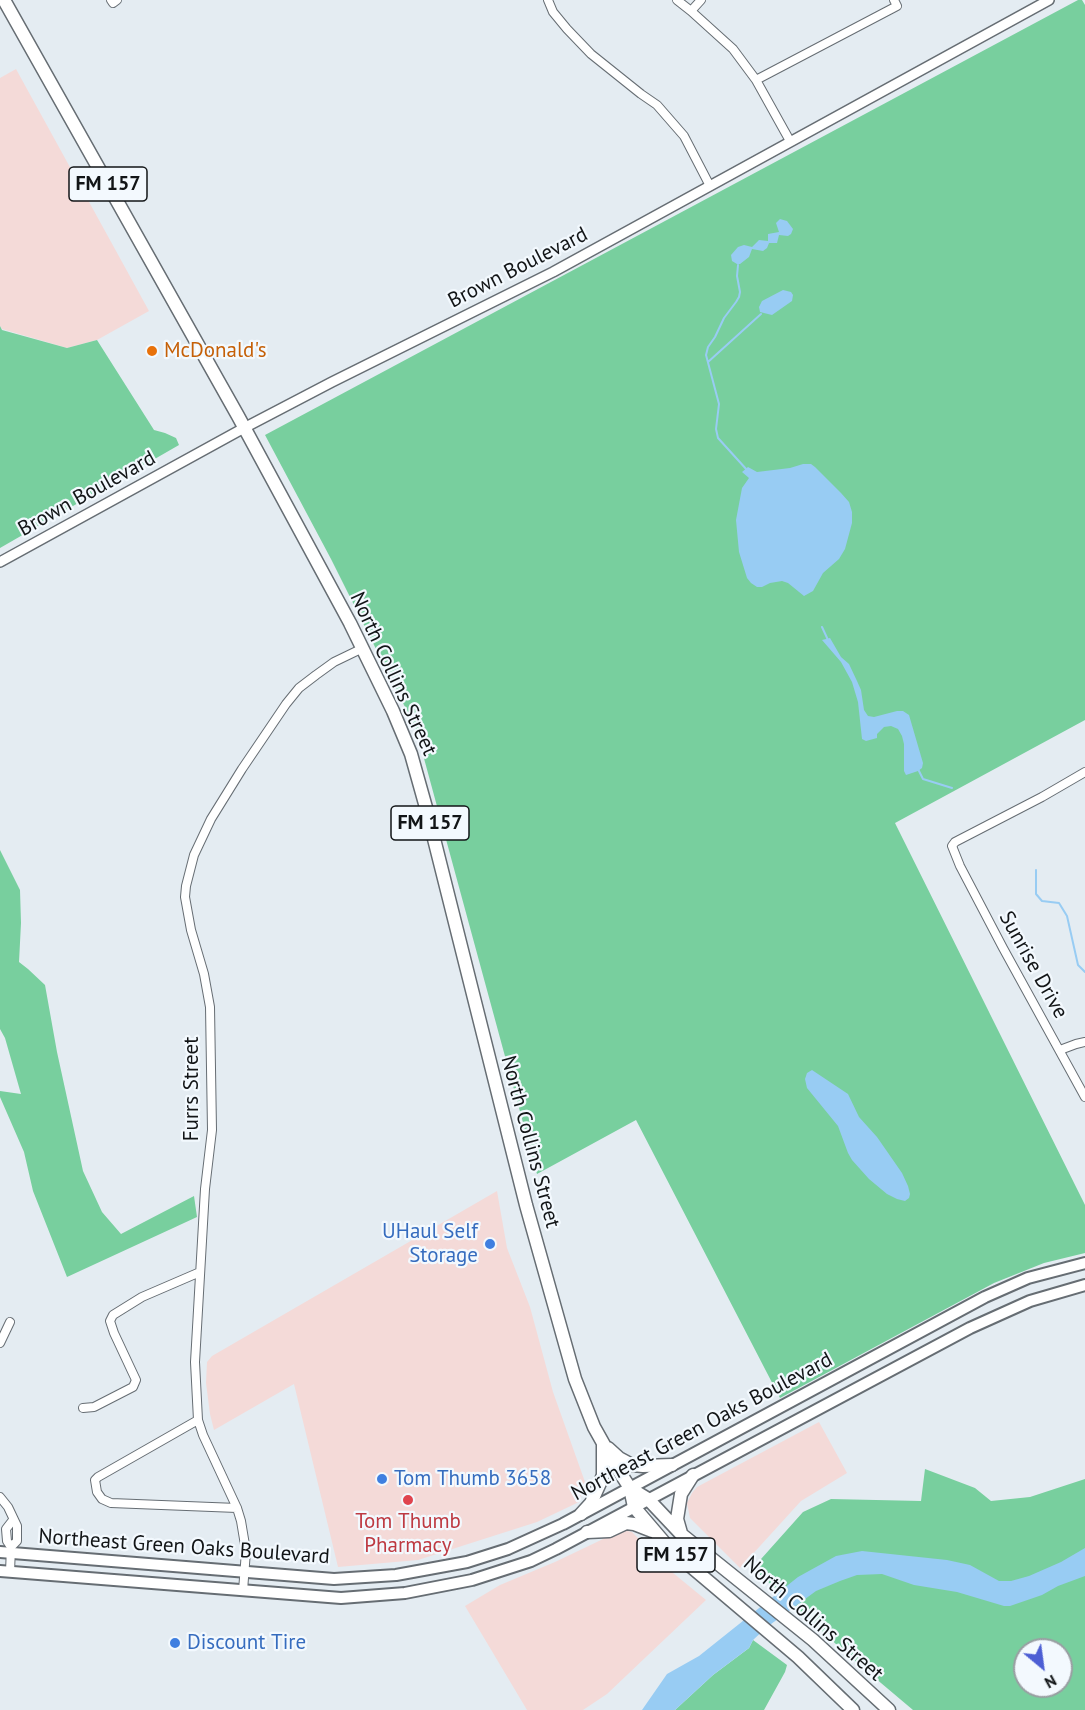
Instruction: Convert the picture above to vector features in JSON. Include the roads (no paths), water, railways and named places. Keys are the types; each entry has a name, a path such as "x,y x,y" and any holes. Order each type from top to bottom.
{"main road":[{"name":"North Collins Street","path":"4,0 244,428 363,648 411,754 526,1205 575,1379 603,1444 630,1488 634,1507 674,1554 725,1594 798,1657 853,1710"},
{"name":"Northeast Green Oaks Boulevard","path":"7,1551 302,1577 349,1578 396,1575 454,1565 497,1553 581,1514 1000,1290 1044,1273 1085,1263"},
{"name":"Northeast Green Oaks Boulevard","path":"5,1571 341,1598 392,1595 458,1584 531,1561 1005,1311 1044,1296 1085,1285"},
{"path":"780,1407 789,1425"},
{"path":"603,1444 632,1465 672,1465"},
{"path":"581,1514 591,1503 603,1475 603,1444"},
{"path":"681,1534 678,1519 681,1494 693,1475"},
{"name":"North Collins Street","path":"630,1488 648,1499 681,1534 813,1640 889,1710"},
{"path":"587,1532 609,1531 626,1523 645,1527 656,1533"},
{"path":"454,1565 458,1584"}],"street":[{"path":"111,0 113,3 117,0"},
{"path":"549,0 553,12 591,54 657,105 684,136 710,186"},
{"path":"677,0 733,49 756,80 790,141"},
{"path":"691,11 700,0"},
{"path":"756,80 897,6 894,0"},
{"name":"Brown Boulevard","path":"0,562 244,428 553,272 1049,0"},
{"name":"Furrs Street","path":"243,1591 246,1551 237,1508 198,1420 195,1362 205,1192 212,1130 210,1007 204,974 191,930 186,886 190,867 211,819 286,704 299,688 316,675 334,662 363,648"},
{"name":"Sunrise Drive","path":"1085,773 955,842 953,848 1003,948 1085,1096"},
{"path":"1060,1050 1085,1042"},
{"path":"83,1407 94,1407 133,1387 136,1380 114,1333 110,1321 113,1315 142,1297 200,1272"},
{"path":"0,1343 10,1322"},
{"path":"198,1420 98,1477 95,1480 97,1492 107,1502 237,1508"},
{"path":"0,1497 8,1507 17,1526 17,1541 7,1551 5,1571"}],"water":[{"path":"780,219 787,221 793,229 791,234 779,235 777,243 769,243 763,251 752,249 749,257 740,264 732,261 731,255 738,247 744,245 752,247 759,240 768,241 768,234 779,232 776,223"},
{"path":"783,290 791,292 792,301 772,315 760,312 759,307 762,301"},
{"path":"811,464 815,467 849,502 852,512 852,523 845,549 839,559 823,573 813,591 804,596 782,581 762,587 751,583 747,578 739,552 736,520 742,488 749,478 742,472 748,467 757,472"},
{"path":"830,638 841,657 849,664 861,690 864,710 868,716 874,717 897,711 903,711 909,715 923,763 922,768 918,771 906,775 904,771 904,744 898,729 891,726 884,727 877,734 877,738 866,741 862,739 858,702 852,682 841,662 822,640"},
{"path":"812,1070 848,1094 859,1117 877,1137 902,1173 910,1194 905,1201 887,1194 852,1160 838,1126 807,1088 805,1079 807,1073"},
{"path":"1085,1548 1085,1576 1010,1606 957,1592 914,1585 882,1574 857,1575 840,1581 816,1591 767,1627 753,1640 749,1648 713,1675 675,1710 642,1710 667,1674 699,1656 798,1577 836,1556 862,1551 947,1560 970,1565 999,1581 1011,1581 1061,1562"}],"waterway":[{"path":"738,265 739,297 724,318 706,355 719,404 716,429 718,438 747,470"},
{"path":"708,362 761,314"},
{"path":"822,627 828,640"},
{"path":"918,769 923,779 952,788"},
{"path":"1036,870 1036,894 1042,901 1059,903 1067,916 1078,965 1085,972"}],"place":[{"name":"McDonald's","path":"152,351"},
{"name":"UHaul Self Storage","path":"490,1244"},
{"name":"Tom Thumb 3658","path":"382,1479"},
{"name":"Tom Thumb Pharmacy","path":"408,1500"},
{"name":"Discount Tire","path":"175,1643"}]}
